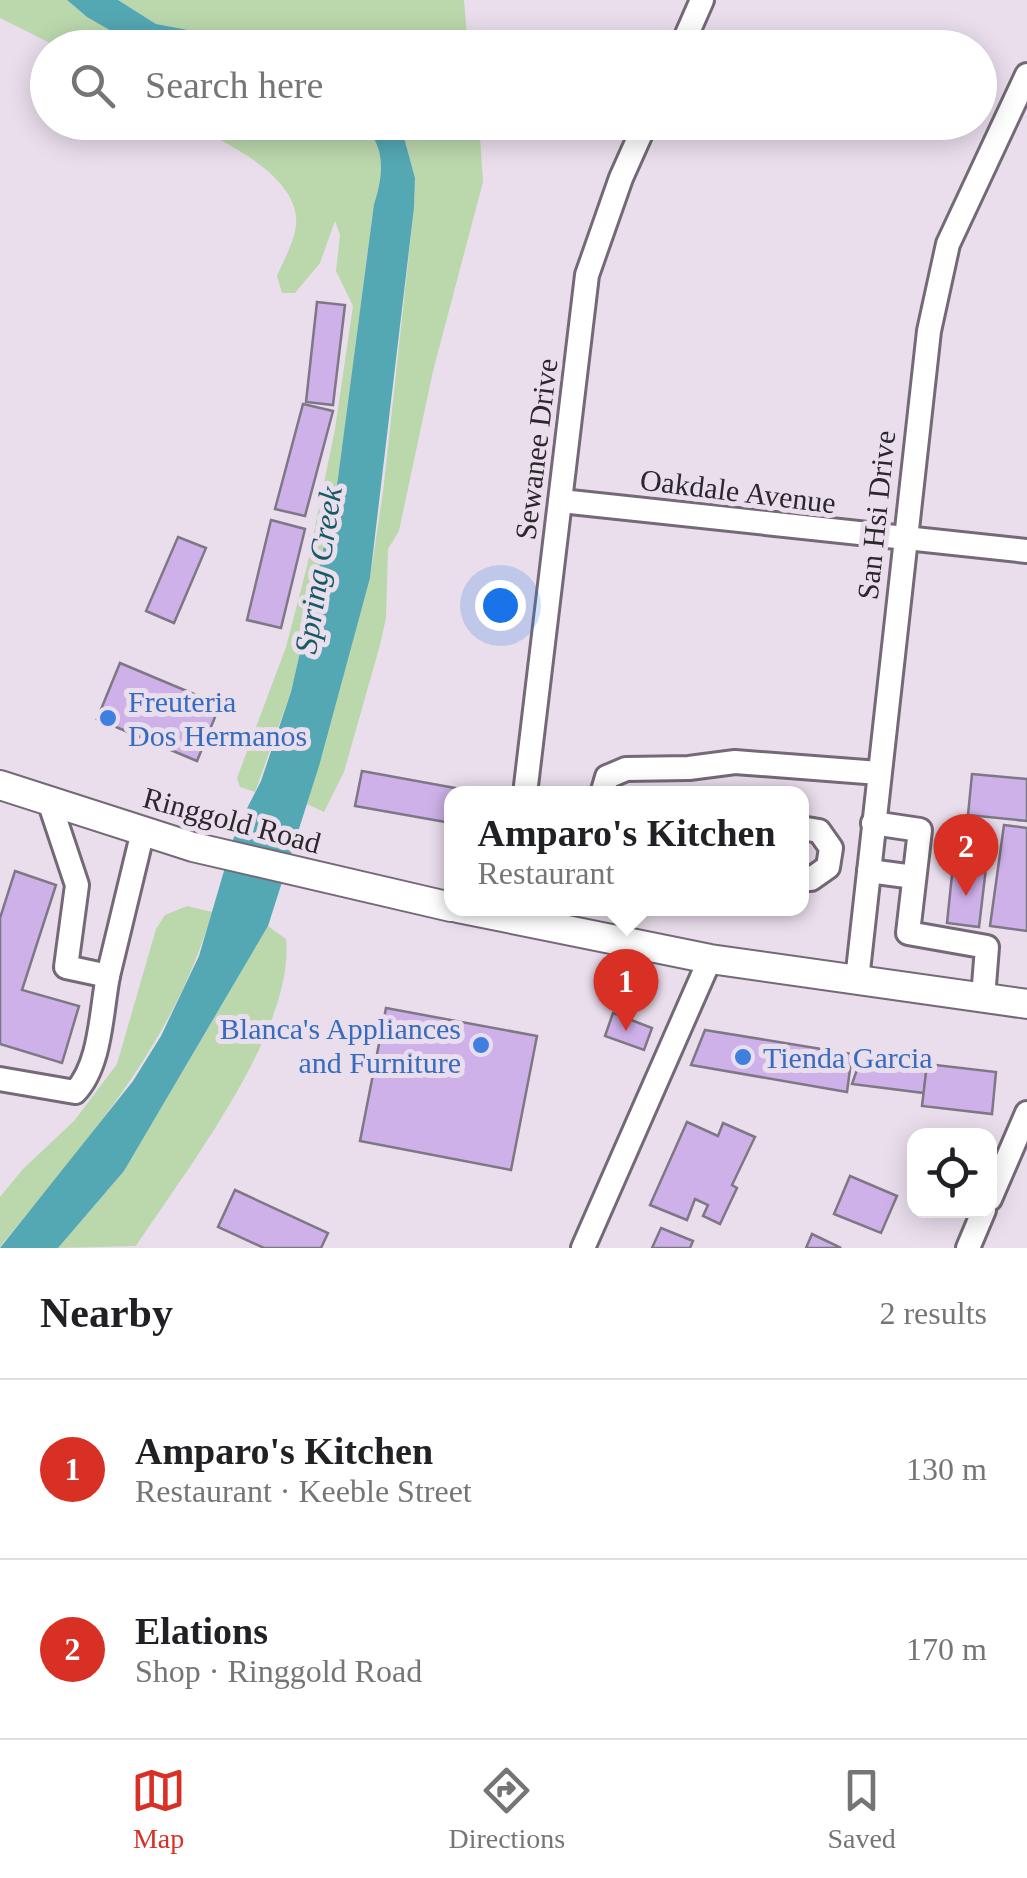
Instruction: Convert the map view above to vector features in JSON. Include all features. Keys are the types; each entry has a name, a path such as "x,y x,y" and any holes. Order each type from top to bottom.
{"main road":[{"name":"Ringgold Road","path":"0,785 193,846 444,906"},
{"name":"Ringgold Road","path":"518,916 710,959 1027,1004"}],"street":[{"path":"689,30 702,0"},
{"name":"San Hsi Drive","path":"997,139 1027,74"},
{"name":"Sewanee Drive","path":"526,786 587,275 638,140"},
{"name":"San Hsi Drive","path":"857,980 929,331 948,244 996,140"},
{"name":"Oakdale Avenue","path":"561,501 1027,551"},
{"path":"604,786 607,777 626,769 690,768 735,762 879,773"},
{"path":"49,801 77,885 66,966 108,976"},
{"path":"874,824 920,830 908,933 987,947 983,998"},
{"path":"809,829 819,831 831,848 828,867 809,880"},
{"path":"0,1079 75,1092 86,1081 144,831"},
{"path":"869,872 914,877"},
{"path":"583,1248 710,959"},
{"path":"997,1183 1027,1113"},
{"path":"968,1248 981,1218"}],"green space":[{"path":"0,0 67,0 110,30 30,33 0,18"},
{"path":"118,0 464,0 467,30 188,30 156,24"},
{"path":"220,140 374,140 381,169 336,493 291,692 255,792 240,787 237,778 286,647 307,566 335,429 353,306 336,271 340,235 335,221 320,263 295,293 282,293 277,276 295,232 296,217 282,186 253,160"},
{"path":"405,140 480,140 483,182 433,371 399,531 388,549 386,618 380,645 344,772 324,812 307,804 370,578 383,492 415,178"},
{"path":"187,906 212,912 175,1006 95,1130 0,1247 0,1197 23,1169 74,1121 117,1064 156,929 165,915"},
{"path":"268,926 286,939 284,975 273,1015 256,1057 208,1140 136,1246 58,1248 124,1171"}],"water":[{"path":"67,0 118,0 156,24 188,30 110,30"},
{"path":"374,140 405,140 415,178 370,578 319,766 268,926 124,1171 58,1248 0,1248 133,1081 161,1036 199,956 236,830 261,781 291,692 336,493 380,181"}],"building":[{"path":"317,302 345,305 333,405 306,402"},
{"path":"303,404 333,411 305,516 275,509"},
{"path":"271,520 305,529 281,628 247,620"},
{"path":"178,537 206,548 174,623 146,611"},
{"path":"120,663 220,705 197,761 97,719"},
{"path":"362,771 444,786 444,822 355,806"},
{"path":"972,774 1027,779 1027,821 968,815"},
{"path":"1004,825 1027,828 1027,931 990,926"},
{"path":"953,865 986,868 979,927 947,923"},
{"path":"15,871 56,885 22,990 79,1006 62,1063 0,1044 0,918"},
{"path":"386,1008 537,1036 511,1170 360,1141"},
{"path":"613,1013 652,1028 644,1050 605,1036"},
{"path":"705,1030 852,1054 847,1092 691,1065"},
{"path":"870,1055 927,1064 924,1093 852,1084 861,1058 870,1059"},
{"path":"927,1064 996,1072 992,1114 922,1106"},
{"path":"687,1122 718,1136 723,1123 755,1137 732,1185 737,1188 720,1224 703,1216 708,1205 695,1199 687,1220 650,1205"},
{"path":"850,1176 897,1196 881,1233 834,1214"},
{"path":"235,1190 328,1233 321,1248 264,1248 218,1227"},
{"path":"661,1228 693,1241 690,1248 652,1248"},
{"path":"812,1234 841,1248 806,1248"}],"place":[{"name":"Freuteria Dos Hermanos","path":"108,718"},
{"name":"Elations","path":"966,896"},
{"name":"Amparo's Kitchen","path":"626,1031"},
{"name":"Blanca's Appliances and Furniture","path":"481,1045"},
{"name":"Tienda Garcia","path":"743,1057"}],"water label":[{"name":"Spring Creek","path":"318,570"}]}
